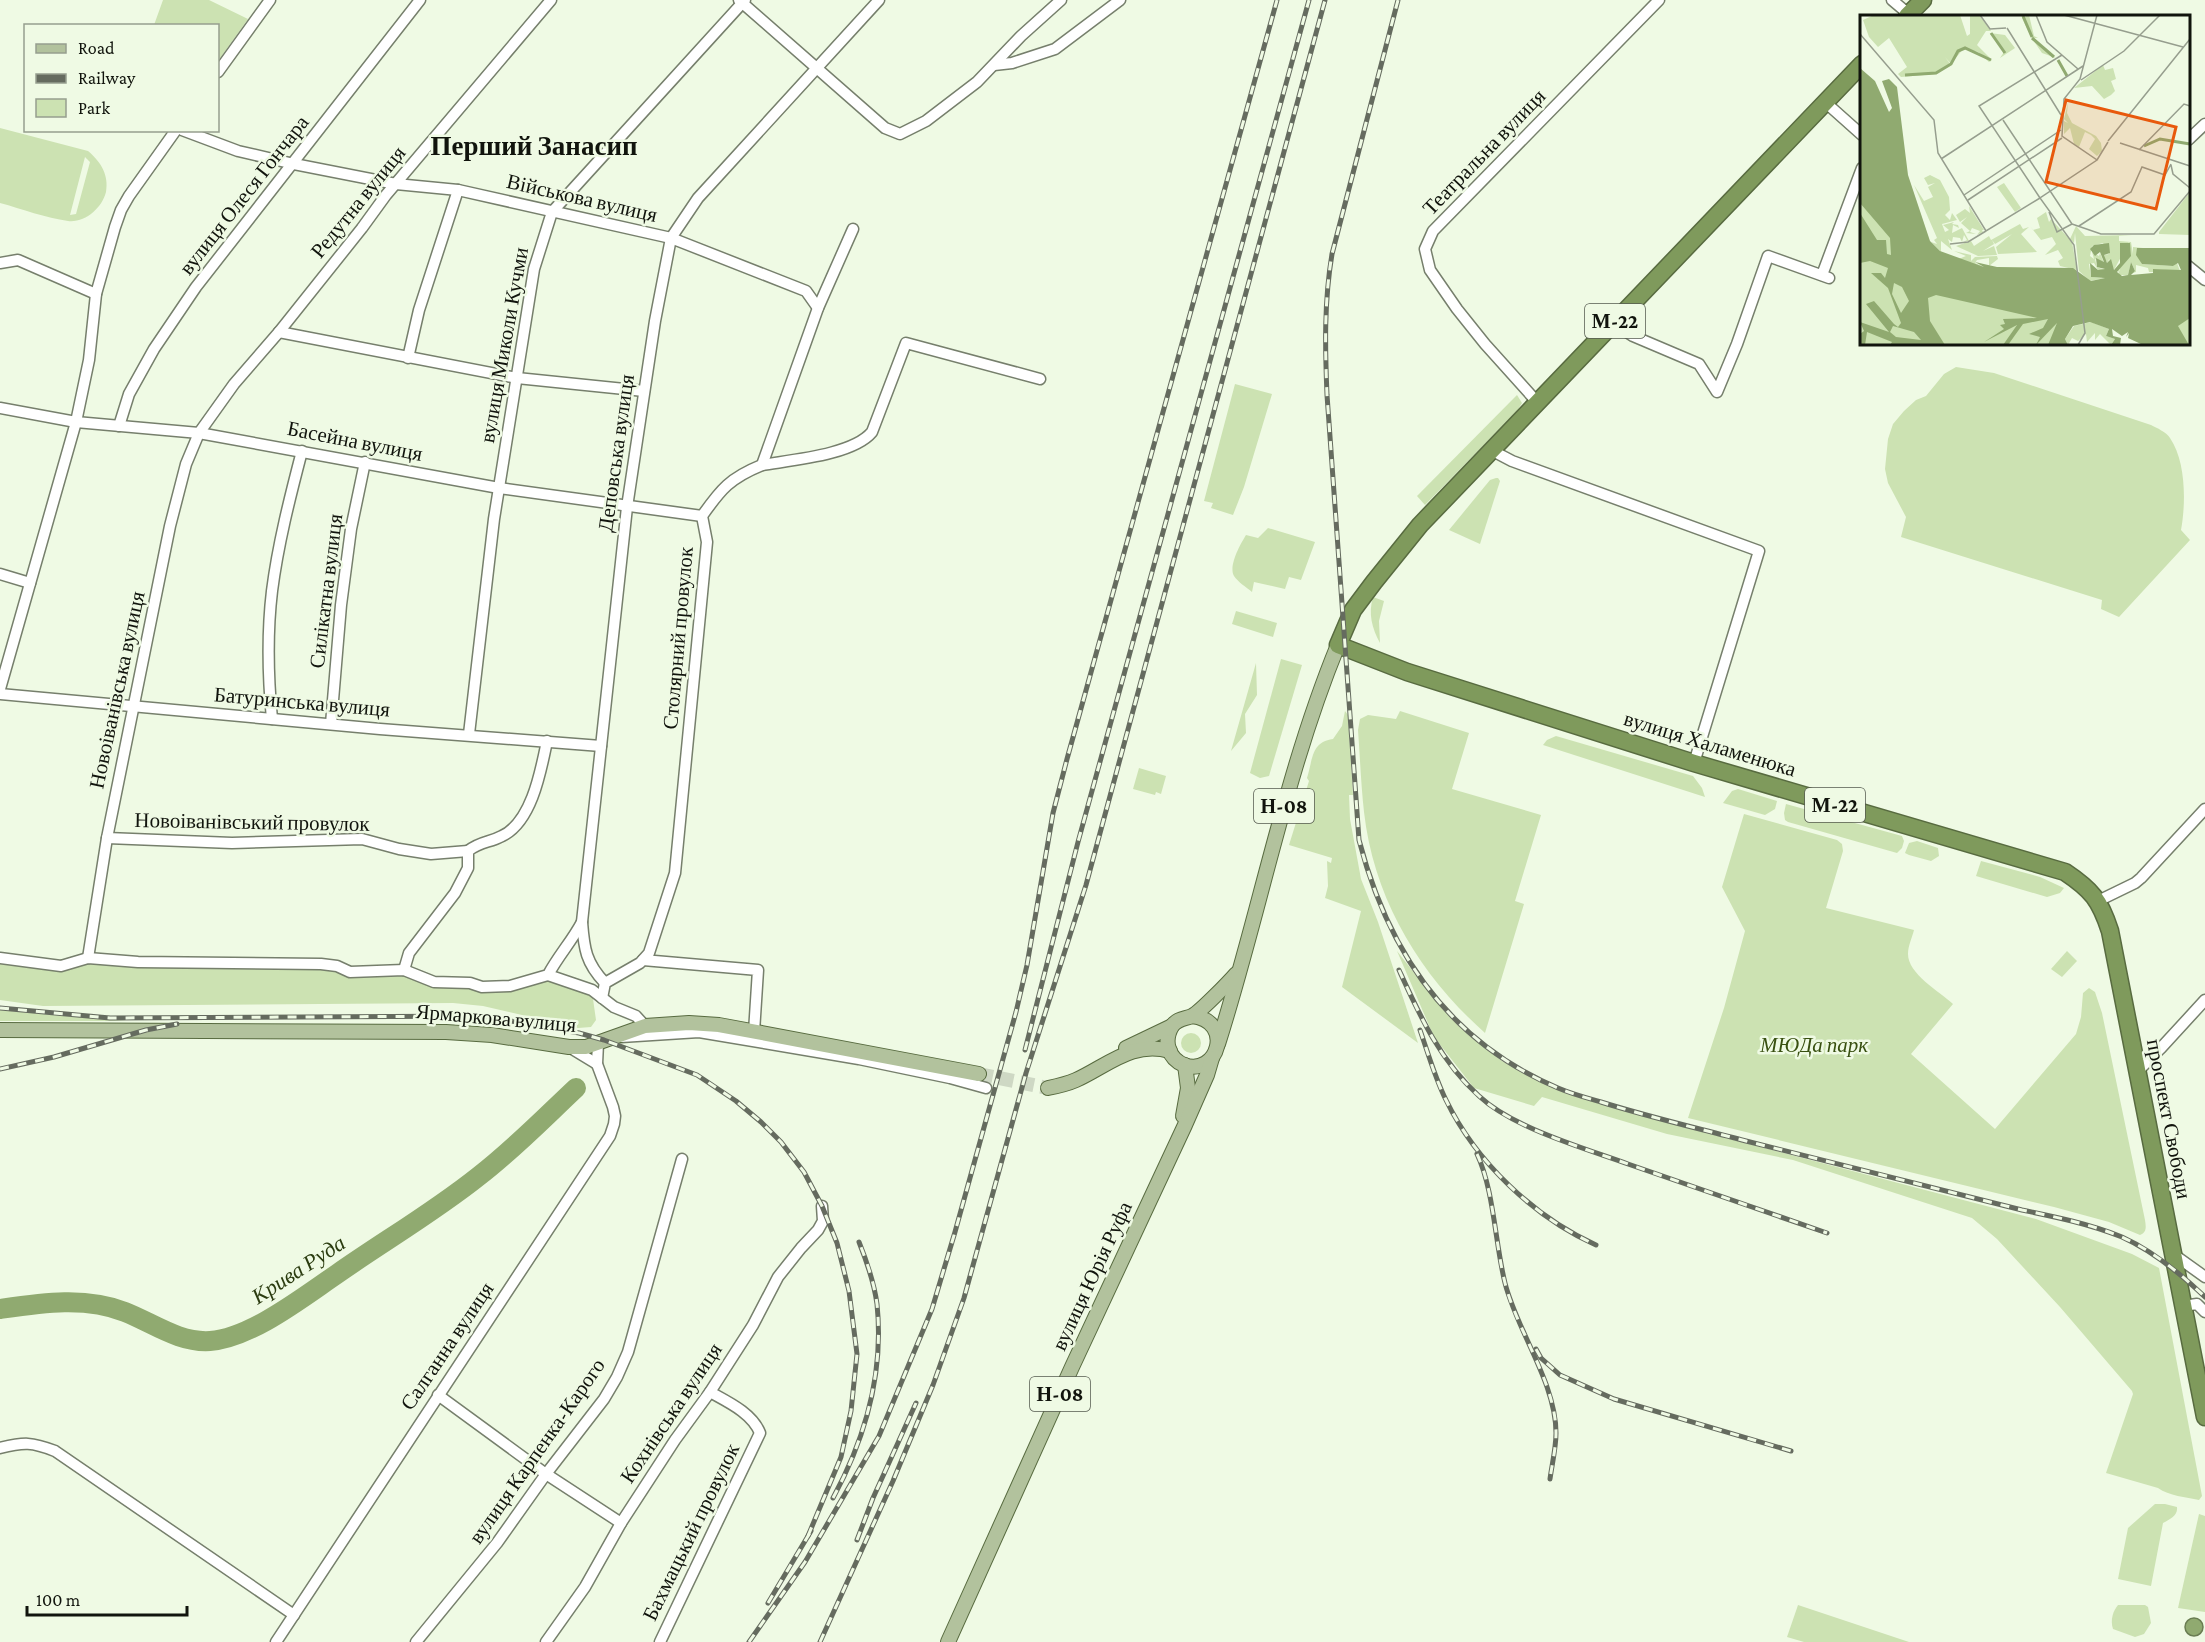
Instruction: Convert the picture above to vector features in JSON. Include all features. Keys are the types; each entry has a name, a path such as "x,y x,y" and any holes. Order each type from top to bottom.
{"highway":[{"path":"1910,15 1923,0"},
{"name":"М-22","path":"1338,645 1353,610 1420,525 1860,66"},
{"name":"вулиця Халаменюка","path":"1338,645 1407,672 1695,764 2065,872 2085,885 2098,901"},
{"name":"проспект Свободи","path":"2098,901 2110,931 2205,1417"}],"main road":[{"name":"Н-08","path":"1212,1058 1218,1044 1285,803 1338,645"},
{"name":"Н-08","path":"1172,1026 1181,1019 1192,1016 1229,983 1239,970"},
{"path":"1192,1016 1209,1021 1214,1028 1218,1044"},
{"name":"Ярмаркова вулиця","path":"0,1030 446,1032 492,1035 569,1047 586,1047 645,1026 689,1023 719,1025 979,1074"},
{"path":"1172,1026 1168,1039 1173,1057 1185,1065 1199,1065 1212,1058"},
{"path":"1113,1059 1130,1045 1172,1026"},
{"path":"1048,1088 1077,1080 1124,1054 1143,1049 1170,1051"},
{"name":"вулиця Юрія Руфа","path":"948,1642 1072,1367 1175,1147 1207,1076 1212,1058"},
{"name":"Н-08","path":"1175,1147 1188,1088 1185,1065"}],"street":[{"path":"219,71 270,0"},
{"name":"вулиця Олеся Гончара","path":"119,426 129,394 154,349 196,287 420,0"},
{"name":"Редутна вулиця","path":"200,433 234,384 279,332 396,184 551,0"},
{"name":"Деповська вулиця","path":"605,983 592,969 585,951 582,922 627,507 655,321 671,238 698,198 879,0"},
{"path":"742,1 885,128 900,134 926,121 977,82 1061,0"},
{"path":"994,64 1012,63 1055,49 1120,0"},
{"name":"Театральна вулиця","path":"1538,402 1485,344 1457,309 1430,270 1425,249 1433,231 1659,0"},
{"path":"1892,0 1908,15"},
{"name":"вулиця Миколи Кучми","path":"469,734 499,488 534,269 552,212 742,1"},
{"path":"1825,102 1860,133"},
{"path":"2190,138 2205,124"},
{"path":"0,689 76,422 89,360 96,294 121,210 175,132"},
{"name":"Військова вулиця","path":"187,132 238,151 294,164 396,184 458,190 671,238 806,291 818,308"},
{"path":"1613,323 1633,336 1699,364 1717,392 1737,344 1768,256 1825,276 1860,174"},
{"path":"408,358 419,310 458,190"},
{"path":"762,465 818,308 853,230"},
{"path":"0,263 18,260 96,294"},
{"path":"2190,268 2205,280"},
{"path":"279,332 517,378 644,391"},
{"path":"702,516 721,489 742,473 762,465 832,452 853,446 867,438 872,432 906,343 1040,379"},
{"name":"Басейна вулиця","path":"0,408 76,422 200,433 499,488 702,516"},
{"name":"Новоіванівська вулиця","path":"88,958 107,838 170,526 186,464 200,433"},
{"path":"1491,450 1549,475 1759,551 1695,764"},
{"path":"272,719 268,670 272,591 289,501 302,451"},
{"name":"Силікатна вулиця","path":"331,724 340,605 351,529 365,462"},
{"name":"Столярний провулок","path":"643,960 649,953 675,873 707,542 702,516"},
{"path":"0,574 30,583"},
{"name":"Батуринська вулиця","path":"0,694 601,746"},
{"path":"404,970 409,953 455,893 468,868 468,851 479,843 501,837 512,830 529,804 541,773 547,741"},
{"path":"2098,901 2141,878 2205,809"},
{"name":"Новоіванівський провулок","path":"107,838 232,843 362,839 399,849 431,854 468,851"},
{"path":"548,975 556,959 573,939 582,922"},
{"path":"0,958 62,966 88,958 138,962 321,964 336,966 350,972 404,970 434,982 470,983 482,987 510,986 548,975 592,990 614,1007 636,1016 645,1026"},
{"path":"602,998 605,983 643,960 758,970 754,1032"},
{"path":"2136,1072 2205,1000"},
{"path":"612,1036 633,1037 699,1032 859,1059 986,1088"},
{"name":"Салганна вулиця","path":"276,1642 610,1136 614,1124 613,1107 597,1064 598,1043"},
{"path":"569,1047 597,1064"},
{"name":"вулиця Карпенка-Карого","path":"416,1642 497,1544 546,1474 604,1399 617,1377 625,1360 682,1159"},
{"name":"Кохнівська вулиця","path":"546,1642 585,1587 621,1523 753,1325 778,1277 818,1230 823,1221 822,1206"},
{"path":"2172,1253 2205,1277"},
{"path":"2183,1306 2197,1304 2205,1312"},
{"name":"Бахмацький провулок","path":"660,1642 760,1433 756,1424 748,1417 710,1392"},
{"path":"438,1395 546,1474 621,1523"},
{"path":"0,1448 35,1443 55,1451 294,1615"}],"green space":[{"path":"163,0 209,0 248,19 219,60 219,24 154,24"},
{"path":"0,128 88,151 100,164 105,174 107,186 101,204 81,220 60,220 0,203","holes":["85,157 90,162 76,214 70,215"]},
{"path":"1956,367 1994,373 2151,425 2170,438 2182,470 2184,507 2181,530 2190,540 2119,617 2101,609 2102,600 1901,537 1906,517 1888,483 1885,469 1888,439 1893,424 1904,411 1916,400 1926,396 1944,374"},
{"path":"1235,384 1272,394 1244,487 1233,515 1211,508 1213,503 1204,501"},
{"path":"1517,395 1522,403 1517,411 1425,505 1417,496"},
{"path":"1496,478 1500,481 1480,544 1449,530 1490,480"},
{"path":"1268,528 1315,542 1301,580 1289,577 1285,589 1254,582 1252,592 1234,576 1234,561 1246,535 1258,538"},
{"path":"1373,597 1384,601 1379,621 1380,643 1372,621"},
{"path":"1236,611 1277,623 1273,637 1232,624"},
{"path":"1281,659 1302,665 1269,776 1260,778 1250,773"},
{"path":"1256,663 1257,695 1245,714 1246,733 1231,751"},
{"path":"1345,711 1348,715 1353,795 1349,795 1350,819 1361,879 1378,922 1418,1043 1342,987 1361,911 1325,898 1328,886 1327,861 1331,863 1332,858 1289,845 1309,781 1307,778 1314,752 1320,744 1333,739 1342,726"},
{"path":"1400,711 1469,733 1452,789 1541,815 1515,901 1524,904 1485,1033 1440,986 1404,934 1378,876 1369,844 1362,792 1358,730 1360,719 1368,715 1396,719"},
{"path":"1556,736 1693,776 1702,788 1705,797 1543,745 1547,740"},
{"path":"1139,768 1166,776 1161,794 1156,792 1155,795 1133,789"},
{"path":"1738,789 1777,801 1775,809 1765,815 1723,803 1732,791"},
{"path":"1786,804 1902,836 1904,841 1902,848 1897,853 1788,822 1785,820 1784,813"},
{"name":"МЮДа парк","path":"1744,814 1837,840 1842,844 1843,851 1826,908 1914,930 1909,945 1909,961 1925,982 1953,1004 1911,1054 1995,1129 2076,1034 2081,1017 2083,993 2089,988 2095,992 2102,1013 2145,1220 2144,1232 2140,1235 2109,1222 2054,1207 1688,1118 1724,1008 1745,931 1722,887"},
{"path":"1917,841 1938,848 1939,856 1931,861 1905,853 1909,843"},
{"path":"1981,861 2040,877 2064,888 2060,893 2047,897 1976,876"},
{"path":"1397,951 1441,1007 1463,1029 1502,1061 1565,1093 1707,1133 2036,1219 2132,1254 2159,1268 2202,1496 2199,1500 2178,1496 2106,1473 2133,1394 2132,1391 2060,1307 1997,1239 1972,1218 1793,1160 1667,1134 1542,1097 1534,1106 1474,1088 1434,1037"},
{"path":"2067,951 2077,961 2062,977 2051,969"},
{"path":"0,960 60,968 89,960 321,966 403,973 469,985 550,977 592,992 596,1020 591,1027 578,1028 483,1006 453,1003 43,1006 0,1000"},
{"path":"0,1010 126,1021 0,1021"},
{"path":"1191,1033 1198,1036 1201,1043 1198,1050 1191,1053 1184,1050 1181,1043 1184,1036"},
{"path":"2155,1504 2177,1507 2177,1510 2173,1517 2163,1523 2151,1586 2118,1579 2128,1528"},
{"path":"2199,1514 2205,1516 2205,1612 2178,1608"},
{"path":"1798,1605 1909,1642 1804,1642 1787,1637"},
{"path":"2118,1605 2148,1607 2151,1623 2144,1634 2135,1637 2113,1629 2112,1616"}],"shaded area":[{"path":"2190,1618 2198,1618 2203,1623 2201,1634 2190,1636 2185,1631 2185,1623"}],"waterway":[{"name":"Крива Руда","path":"0,1309 47,1303 79,1302 125,1312 188,1339 210,1341 242,1332 293,1305 462,1189 504,1156 576,1088"}],"tunnel":[{"path":"979,1074 1048,1088"}],"railway":[{"path":"749,1642 805,1562 879,1436 932,1309 1016,1012 1027,965 1053,813 1067,759 1277,0"},
{"path":"1025,1050 1078,842 1309,0"},
{"path":"820,1642 893,1481 933,1385 964,1298 1026,1073 1086,885 1325,0"},
{"path":"1398,0 1332,254 1326,307 1326,342 1327,395 1359,840 1371,881 1387,920 1406,956 1428,989 1455,1019 1485,1046 1519,1069 1558,1088 1637,1113 2098,1228 2122,1237 2156,1256 2205,1297"},
{"path":"1399,970 1423,1021 1453,1068 1479,1096 1510,1118 1570,1144 1827,1233"},
{"path":"0,1008 110,1018 483,1016 579,1033 697,1075 736,1101 761,1122 781,1142 804,1172 822,1206 837,1243 849,1291 857,1354 851,1411 841,1457 808,1536"},
{"path":"0,1069 54,1057 146,1030 177,1024"},
{"path":"1420,1030 1446,1100 1473,1145 1490,1166 1529,1203 1573,1233 1596,1245"},
{"path":"1477,1154 1491,1200 1505,1283 1550,1395 1556,1433 1550,1479"},
{"path":"833,1498 863,1429 875,1380 878,1355 876,1296 859,1242"},
{"path":"1536,1349 1541,1358 1560,1375 1614,1399 1791,1451"},
{"path":"857,1540 873,1498 916,1403"},
{"path":"768,1603 811,1531"}],"district":[{"name":"Перший Занасип","path":"534,146"}]}
